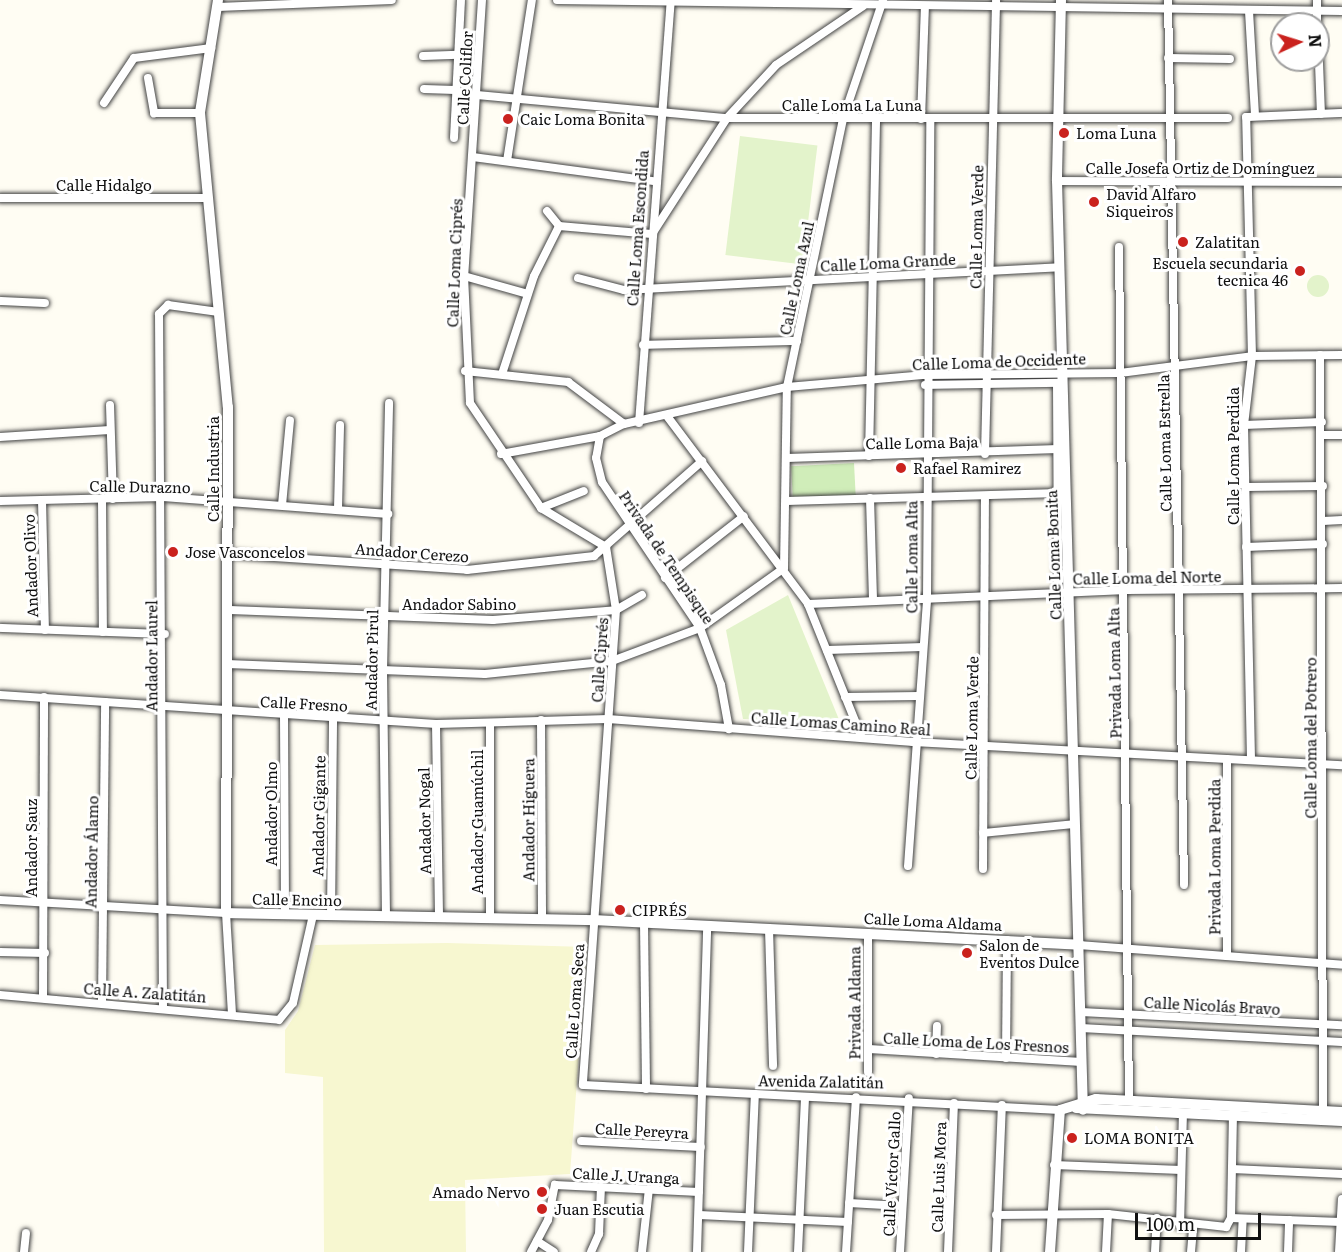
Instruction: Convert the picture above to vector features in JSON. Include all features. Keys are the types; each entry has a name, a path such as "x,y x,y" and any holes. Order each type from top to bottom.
{"street":[{"path":"218,3 392,0"},
{"path":"454,138 461,0"},
{"name":"Calle Coliflor","path":"473,157 482,0"},
{"path":"507,161 515,96 532,0"},
{"path":"557,0 777,1 863,6 882,3 925,7 996,4 1060,5 1168,12 1342,11"},
{"name":"Calle Loma Estrella","path":"1167,0 1181,588 1184,885"},
{"path":"1317,0 1317,11"},
{"name":"Calle Loma Escondida","path":"639,423 646,285 652,234 653,181 671,1"},
{"name":"Calle Industria","path":"218,3 200,113 219,312 229,503 230,610 225,712 226,913 232,1013"},
{"name":"Calle Loma Azul","path":"784,568 787,501 787,387 843,119 882,3"},
{"name":"Calle Loma Verde","path":"985,454 996,4"},
{"name":"Calle Loma Bonita","path":"1060,5 1057,181 1064,371 1063,592 1074,752 1082,1062 1079,1106"},
{"path":"547,211 559,226 652,234 727,118 776,65 863,6"},
{"name":"Calle Loma Alta","path":"913,742 927,598 924,455 925,7"},
{"name":"Calle Loma Perdida","path":"1249,11 1252,356 1244,425 1251,759"},
{"path":"104,103 134,58 211,48"},
{"path":"423,57 458,55"},
{"path":"1168,58 1230,59"},
{"path":"1319,72 1321,114"},
{"path":"148,78 154,113 200,113"},
{"path":"424,89 455,90"},
{"name":"Calle Loma La Luna","path":"477,95 515,96 727,118 1228,118"},
{"path":"1251,117 1342,113"},
{"path":"869,456 876,119"},
{"path":"473,157 653,181"},
{"name":"Calle Loma Ciprés","path":"473,157 464,276 465,371 476,418 501,454"},
{"name":"Calle Josefa Ortiz de Domínguez","path":"1057,181 1342,182"},
{"name":"Calle Hidalgo","path":"0,198 208,198"},
{"path":"502,374 528,294 559,226"},
{"name":"Privada Loma Alta","path":"1119,247 1120,373 1127,590 1129,1100"},
{"name":"Calle Loma Grande","path":"578,278 615,289 646,285 1059,267"},
{"path":"464,276 528,294"},
{"path":"0,301 45,303"},
{"name":"Andador Laurel","path":"163,1006 165,634 162,306 219,312"},
{"path":"643,345 797,341"},
{"name":"Calle Loma de Occidente","path":"501,454 600,436 624,424 639,423 787,387 870,383 925,375 1064,371 1120,373 1176,368 1252,356 1342,354"},
{"name":"Calle Loma del Potrero","path":"1320,355 1324,588 1321,1024 1323,1116"},
{"path":"465,371 568,382 624,424"},
{"path":"925,385 1056,382 1063,592"},
{"name":"Andador Pirul","path":"387,917 383,671 388,563 389,404"},
{"path":"110,405 113,499"},
{"path":"667,416 784,568 808,604 862,738"},
{"path":"282,505 290,420"},
{"path":"1244,425 1322,423"},
{"path":"338,509 340,425"},
{"path":"0,437 110,430"},
{"path":"1322,435 1342,435"},
{"name":"Privada de Tempisque","path":"600,436 596,458 602,482 628,525 700,628 721,685 729,729"},
{"name":"Calle Loma Baja","path":"787,458 985,454 1058,449"},
{"path":"501,454 541,508 606,547 702,461"},
{"path":"1246,487 1323,486"},
{"path":"541,508 584,491"},
{"path":"787,501 1059,494"},
{"name":"Calle Loma Verde","path":"983,869 988,595 985,496"},
{"name":"Calle Durazno","path":"0,501 163,497 388,514"},
{"path":"870,498 873,601"},
{"path":"102,499 103,632"},
{"name":"Andador Olivo","path":"42,500 45,630"},
{"path":"665,578 744,516"},
{"path":"1323,521 1342,520"},
{"path":"1246,547 1323,544"},
{"name":"Andador Cerezo","path":"229,554 467,570 594,556 606,547"},
{"name":"Calle Ciprés","path":"593,920 616,610 606,547"},
{"path":"227,664 485,674 612,661 700,628 784,568"},
{"name":"Calle Loma del Norte","path":"808,604 1181,588 1342,588"},
{"path":"616,610 642,595"},
{"name":"Andador Sabino","path":"230,610 493,620 616,610"},
{"path":"0,628 165,634"},
{"path":"827,650 923,647"},
{"name":"Calle Fresno","path":"0,695 384,722 490,724 541,720 608,719"},
{"path":"845,697 919,696"},
{"name":"Andador Sauz","path":"43,998 45,953 44,697"},
{"name":"Andador Álamo","path":"102,1002 105,702"},
{"name":"Andador Olmo","path":"284,715 285,914"},
{"name":"Andador Gigante","path":"331,915 333,717"},
{"name":"Calle Lomas Camino Real","path":"608,719 913,742 1342,765"},
{"name":"Andador Higuera","path":"541,720 542,919"},
{"name":"Andador Nogal","path":"436,724 439,918"},
{"name":"Andador Guamúchil","path":"490,724 490,919"},
{"path":"908,866 913,742"},
{"name":"Privada Loma Perdida","path":"1227,759 1227,956"},
{"path":"983,833 1075,824"},
{"name":"Calle Encino","path":"0,900 226,913 593,920"},
{"name":"Calle A. Zalatitán","path":"0,995 163,1006 232,1013 271,1020 286,1017 313,915"},
{"name":"Calle Loma Aldama","path":"593,920 1007,940 1342,965"},
{"name":"Calle Loma Seca","path":"583,1085 593,920"},
{"path":"644,922 646,1089"},
{"path":"697,1252 705,1092 707,927"},
{"path":"769,929 773,1066"},
{"name":"Privada Aldama","path":"868,933 868,1072"},
{"path":"1006,1058 1007,940"},
{"path":"0,951 45,953"},
{"name":"Calle Nicolás Bravo","path":"1081,1012 1342,1025"},
{"path":"936,1054 937,1026"},
{"name":"Calle Nicolás Bravo","path":"1081,1028 1342,1042"},
{"name":"Calle Loma de Los Fresnos","path":"869,1049 1082,1062"},
{"name":"Avenida Zalatitán","path":"583,1085 805,1096 909,1098 1060,1110"},
{"path":"748,1252 755,1094"},
{"path":"798,1252 805,1096"},
{"path":"846,1252 856,1097"},
{"name":"Calle Víctor Gallo","path":"900,1252 909,1098"},
{"path":"1050,1252 1054,1165 1060,1110 1129,1100 1323,1116 1342,1121"},
{"name":"Calle Luis Mora","path":"948,1252 954,1103"},
{"path":"996,1252 1002,1106"},
{"path":"1079,1106 1233,1116 1323,1116 1342,1112"},
{"path":"1180,1226 1183,1114"},
{"path":"1230,1221 1233,1116"},
{"name":"Calle Pereyra","path":"581,1141 701,1147"},
{"path":"1054,1165 1181,1170"},
{"path":"1232,1169 1342,1174"},
{"name":"Calle J. Uranga","path":"537,1241 549,1214 552,1186 699,1192"},
{"path":"591,1252 599,1234 601,1187"},
{"path":"642,1252 649,1189"},
{"path":"1339,1252 1342,1199"},
{"path":"849,1203 902,1206"},
{"path":"996,1215 1108,1214 1157,1218 1180,1226 1193,1227 1243,1219 1341,1222"},
{"path":"1106,1252 1108,1214"},
{"path":"699,1215 848,1222"},
{"path":"1155,1252 1157,1218"},
{"path":"1241,1252 1243,1219"},
{"path":"1288,1252 1289,1220"},
{"path":"1191,1252 1193,1227"},
{"path":"24,1252 26,1233"},
{"path":"531,1252 537,1241 554,1252"}],"green space":[{"path":"740,136 817,146 803,265 725,255"},
{"path":"1318,275 1326,278 1329,286 1326,294 1318,297 1310,294 1307,286 1310,278"},
{"path":"854,463 856,496 793,499 791,466"},
{"path":"788,595 840,722 743,719 726,630"},
{"path":"447,943 587,947 570,1174 465,1180 466,1252 324,1252 323,1077 285,1073 285,1030 298,1011 315,945"}],"place":[{"name":"Caic Loma Bonita","path":"508,119"},
{"name":"Loma Luna","path":"1064,133"},
{"name":"David Alfaro Siqueiros","path":"1094,202"},
{"name":"Zalatitan","path":"1183,242"},
{"name":"Escuela secundaria tecnica 46","path":"1300,271"},
{"name":"Rafael Ramirez","path":"901,468"},
{"name":"Jose Vasconcelos","path":"173,552"},
{"name":"CIPRÉS","path":"620,910"},
{"name":"Salon de Eventos Dulce","path":"967,953"},
{"name":"LOMA BONITA","path":"1072,1138"},
{"name":"Amado Nervo","path":"542,1192"},
{"name":"Juan Escutia","path":"542,1209"}]}
